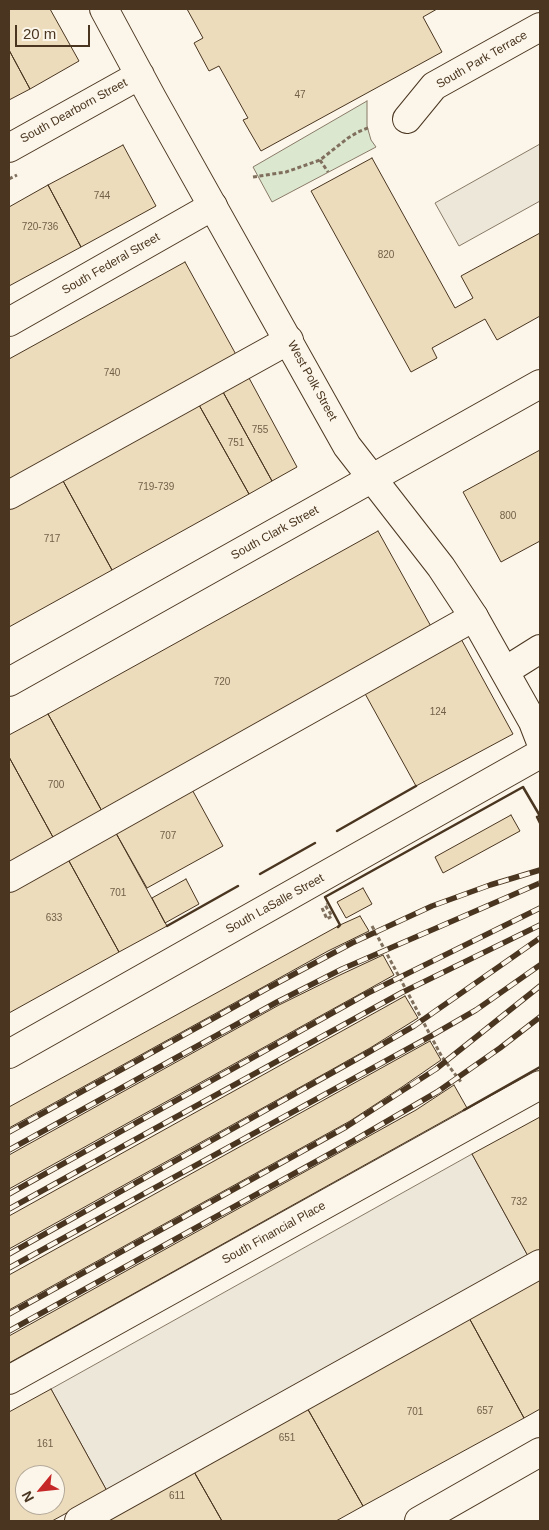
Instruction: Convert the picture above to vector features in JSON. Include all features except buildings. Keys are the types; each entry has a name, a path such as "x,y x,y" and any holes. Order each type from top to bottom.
{"main road":[{"name":"West Polk Street","path":"104,9 347,446 441,567 474,617 533,722 540,740"},
{"name":"South Park Terrace","path":"407,119 434,86 540,27"},
{"name":"South Dearborn Street","path":"9,148 140,75"},
{"name":"South Federal Street","path":"9,322 213,206"},
{"path":"9,495 289,340"},
{"name":"South Clark Street","path":"9,682 540,384"},
{"path":"9,878 474,617"},
{"path":"505,671 540,649"},
{"name":"South LaSalle Street","path":"9,1054 540,754"},
{"name":"South Financial Place","path":"9,1380 540,1086"},
{"path":"79,1521 540,1264"},
{"path":"419,1521 540,1452"}],"path":[{"path":"253,177 286,172 320,160 348,138 370,127"},
{"path":"320,160 328,172"},
{"path":"322,907 328,919 332,916 325,905 328,904"},
{"path":"372,926 442,1057 462,1082"}],"green space":[{"path":"367,101 367,126 371,140 376,147 272,202 253,167"}],"shaded area":[{"path":"540,144 540,201 459,246 435,203"},
{"path":"472,1154 528,1256 107,1491 51,1389"}],"railway":[{"path":"9,1132 352,943 432,906 490,885 540,870"},
{"path":"9,1150 277,1002 342,969 540,883"},
{"path":"9,1194 368,993 540,908"},
{"path":"9,1209 401,993 540,925"},
{"path":"9,1254 414,1026 540,938"},
{"path":"9,1268 431,1036 476,1010 540,965"},
{"path":"9,1314 346,1127 436,1069 540,986"},
{"path":"9,1331 353,1141 437,1092 500,1048 540,1017"}],"wall":[{"path":"337,831 416,786"},
{"path":"338,927 340,925 325,897 523,787 540,816 537,817 540,823"},
{"path":"260,874 315,843"},
{"path":"167,926 238,886"},
{"path":"464,1110 540,1067"}]}
